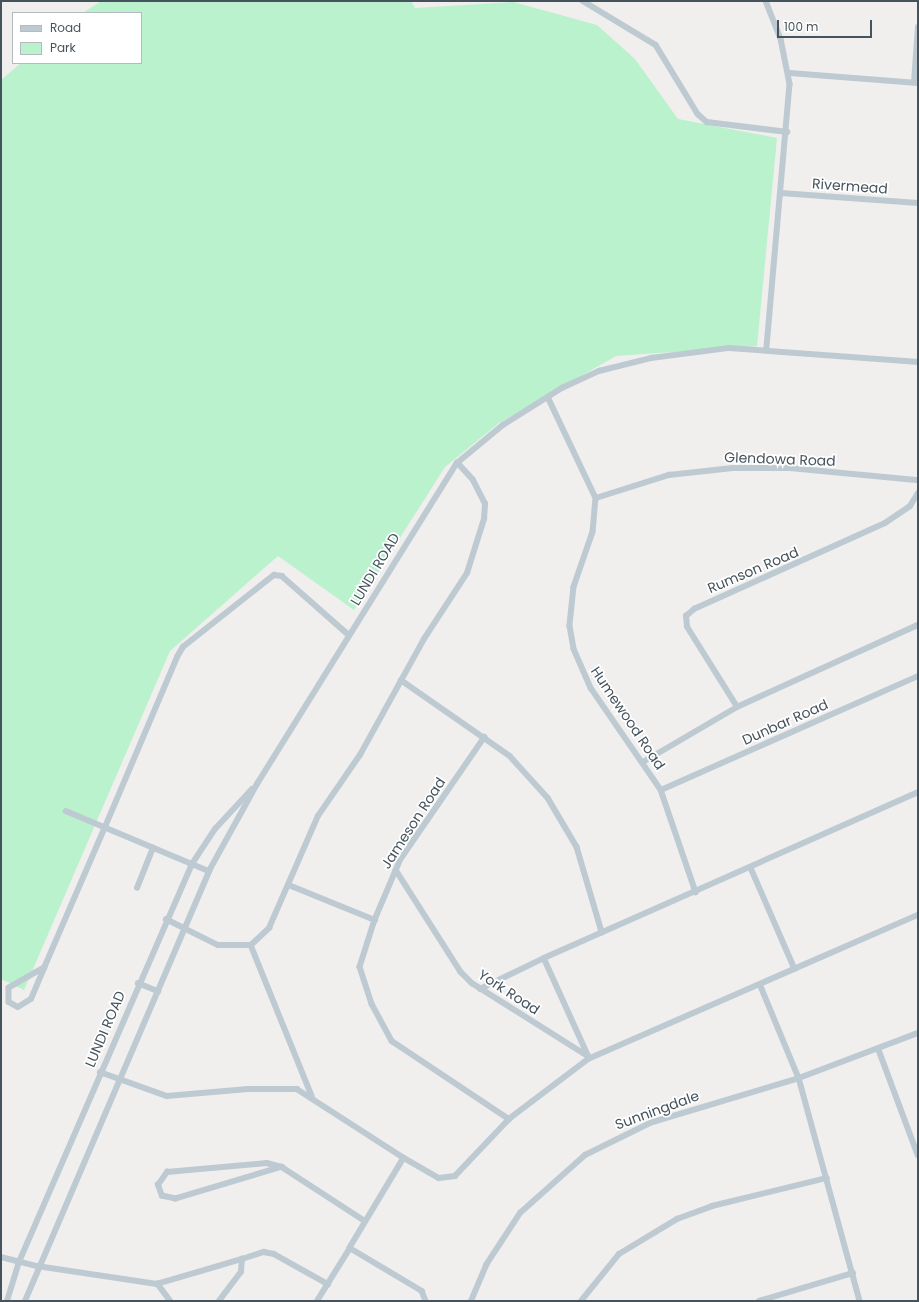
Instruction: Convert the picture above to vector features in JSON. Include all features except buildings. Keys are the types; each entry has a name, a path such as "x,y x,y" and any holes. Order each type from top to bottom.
{"street":[{"path":"583,1 656,46 698,114 707,122 787,132"},
{"path":"766,1 790,73 787,132 767,349"},
{"path":"790,73 916,83 918,27"},
{"name":"Rivermead","path":"781,193 918,203"},
{"name":"LUNDI ROAD","path":"25,1301 37,1266 210,871 257,784 457,463 503,425 582,378 643,360 703,350 767,349 918,362"},
{"path":"548,397 596,498"},
{"path":"166,919 186,927 218,945 251,944 269,928 318,816 360,755 402,680 467,573 484,518 483,496 457,463"},
{"name":"Glendowa Road","path":"596,498 669,475 733,468 790,468 918,480"},
{"name":"Rumson Road","path":"737,707 687,627 686,616 694,609 885,523 906,510 918,493"},
{"name":"Humewood Road","path":"596,498 593,532 574,587 570,626 581,670 644,762 661,790 696,892"},
{"path":"44,968 10,988 9,1002 18,1007 31,999 181,650 236,601 271,576 282,576 349,636"},
{"path":"644,762 737,707 918,626"},
{"name":"Dunbar Road","path":"661,790 918,676"},
{"path":"402,680 485,737 529,774 565,824 577,847 602,932"},
{"name":"Jameson Road","path":"485,737 396,870 375,920 360,967 384,1031 406,1051 509,1119"},
{"name":"LUNDI ROAD","path":"7,1301 19,1262 138,983 192,864 215,829 257,784"},
{"path":"480,989 544,958 752,868 918,792"},
{"path":"66,811 210,871"},
{"path":"137,888 153,848"},
{"path":"752,868 795,969"},
{"name":"York Road","path":"396,870 461,972 480,989 588,1057"},
{"path":"289,885 375,920"},
{"path":"100,1072 119,1081 167,1096 286,1087 312,1097 404,1158 439,1178 448,1179 509,1119 588,1057 918,915"},
{"path":"251,944 312,1097"},
{"path":"544,958 588,1057"},
{"path":"138,983 158,991"},
{"path":"760,984 799,1078 860,1301"},
{"name":"Sunningdale","path":"471,1301 486,1265 520,1213 585,1155 650,1123 799,1078 879,1050 918,1033"},
{"path":"879,1050 916,1143 918,1155"},
{"path":"317,1301 404,1158"},
{"path":"282,1167 176,1199 162,1196 158,1185 167,1172 267,1163 282,1167 365,1221"},
{"path":"581,1301 618,1254 677,1219 712,1206 827,1178"},
{"path":"350,1248 422,1291 426,1301"},
{"path":"1,1257 37,1266 157,1284 264,1252 274,1254 328,1284"},
{"path":"219,1301 240,1272 242,1259"},
{"path":"759,1301 853,1273"},
{"path":"157,1284 170,1301"}],"green space":[{"path":"101,1 411,1 415,8 513,2 597,25 635,59 678,119 777,138 757,346 616,356 499,423 445,467 354,610 278,556 170,651 24,990 1,979 1,80 20,64 142,64 142,12 84,12"}]}
